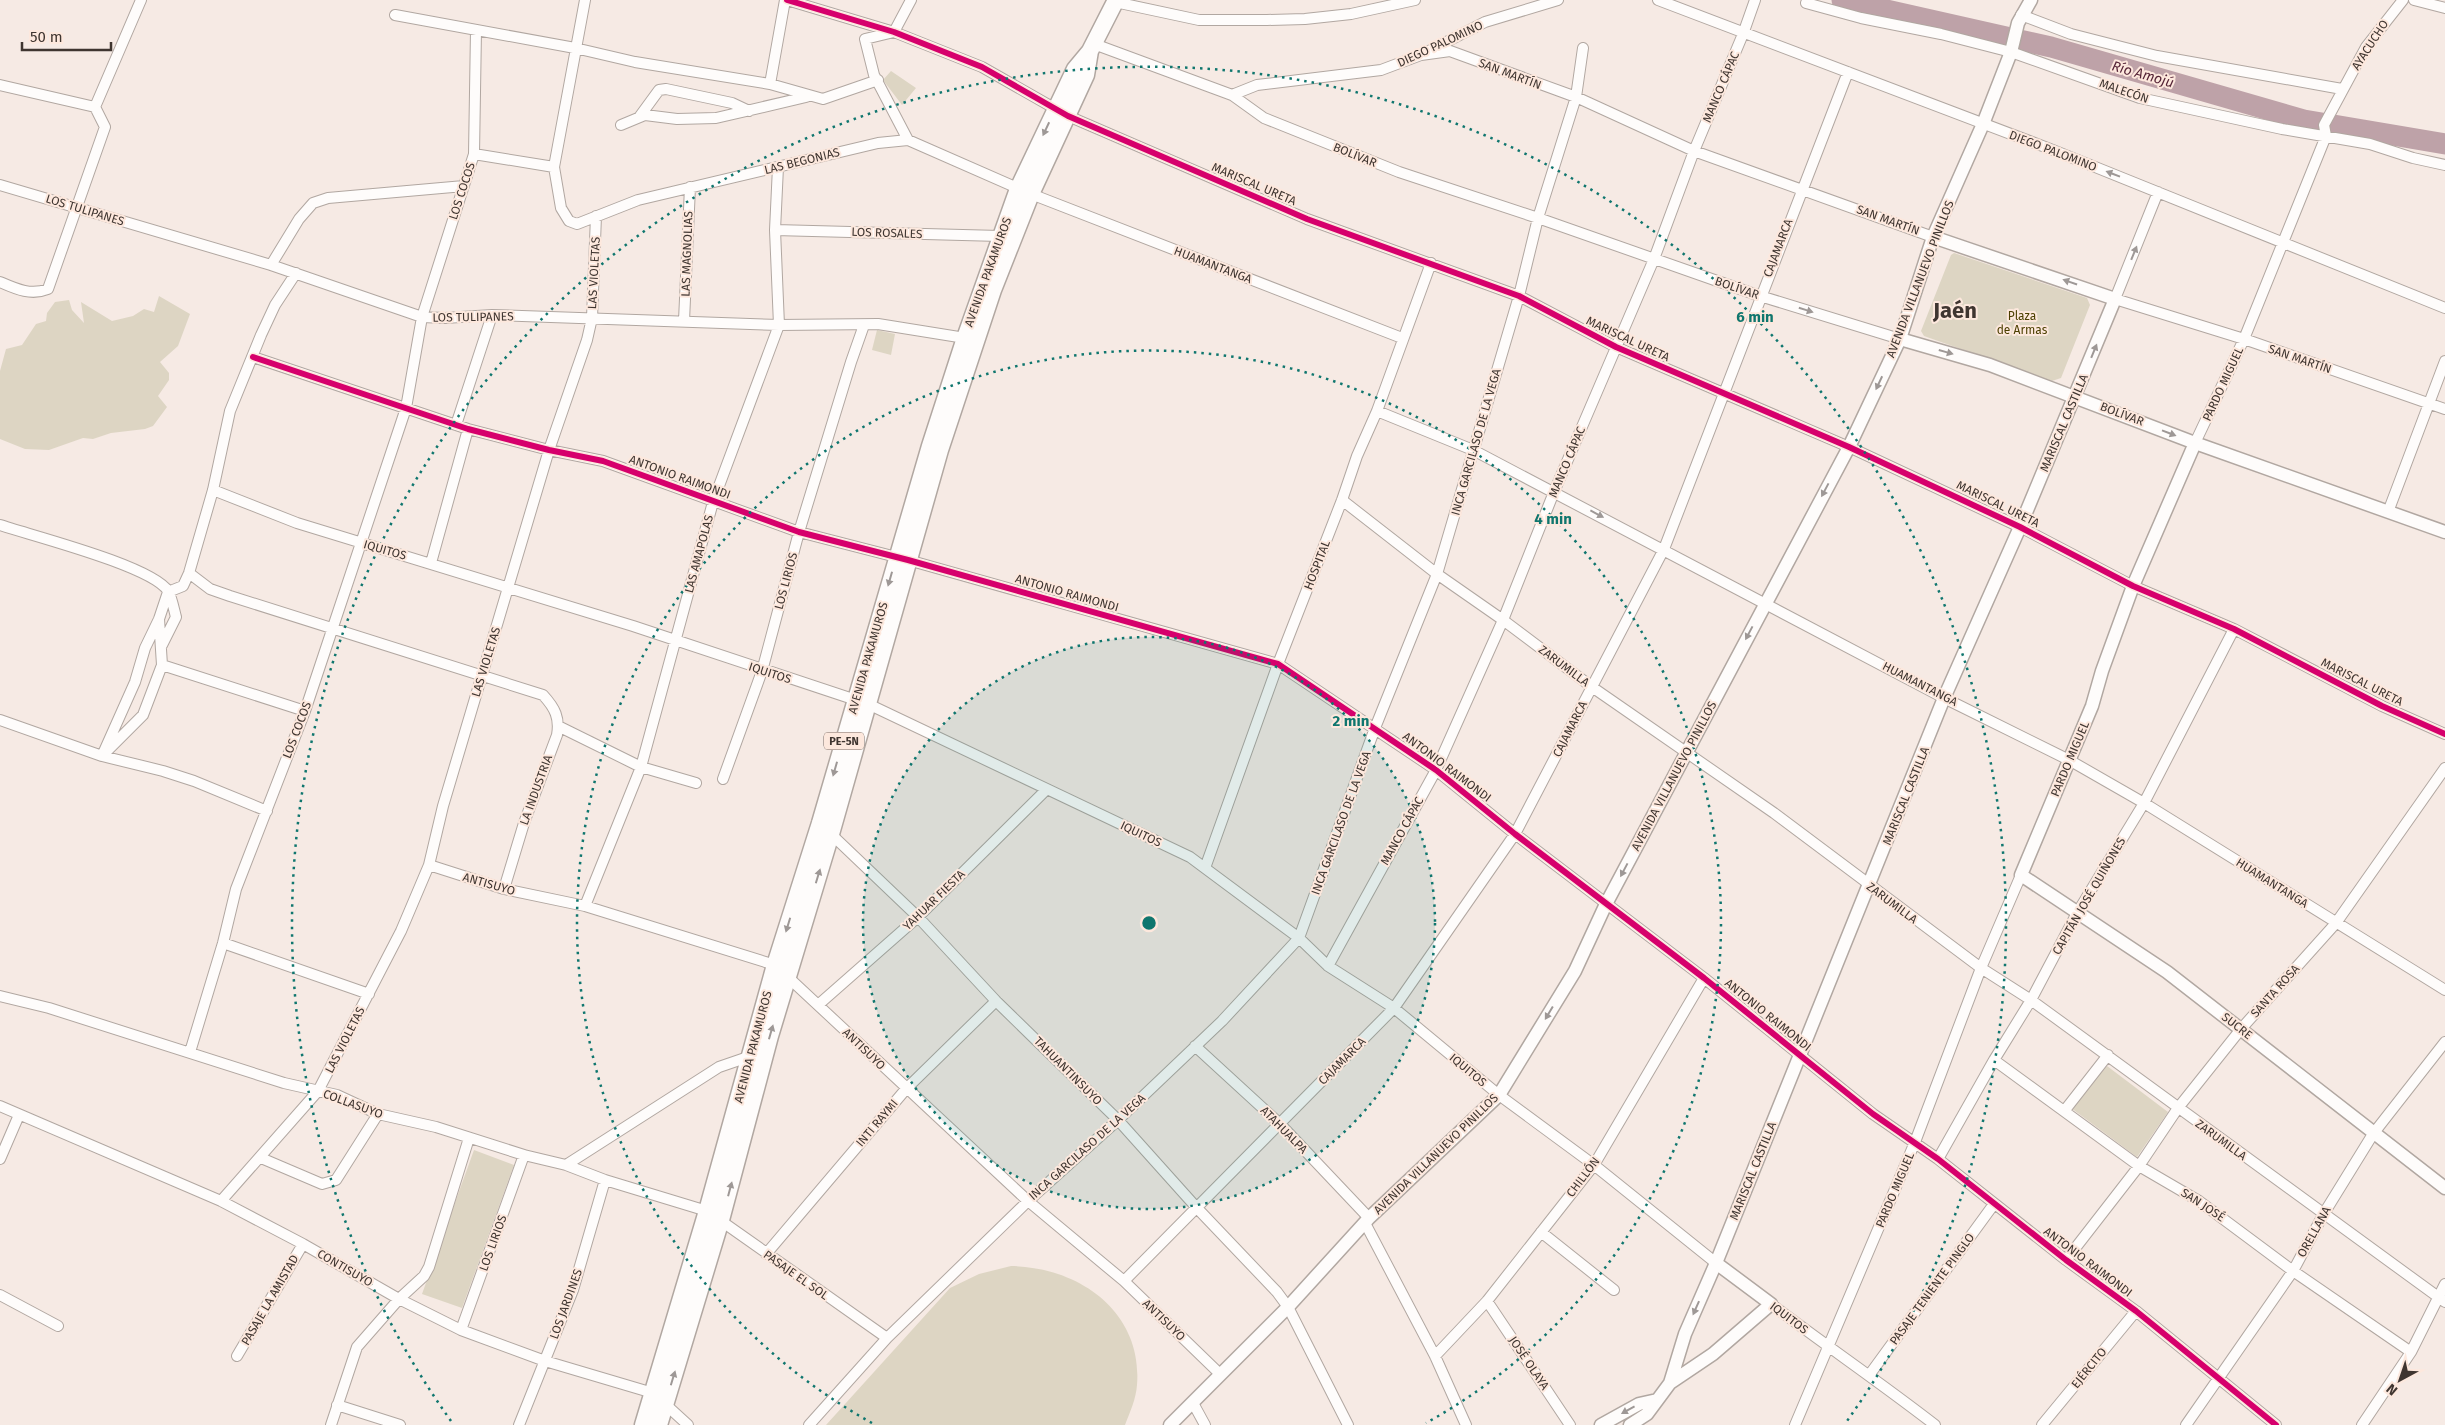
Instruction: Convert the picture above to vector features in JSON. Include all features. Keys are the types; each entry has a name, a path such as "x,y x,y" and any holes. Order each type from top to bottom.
{"highway":[{"name":"AVENIDA PAKAMUROS","path":"659,1425 721,1220 788,976 831,834 862,702 965,338 1000,236 1025,191 1062,112 1075,69 1092,48 1116,1"},
{"name":"AVENIDA PAKAMUROS","path":"902,558 975,341 1012,241 1025,191"},
{"name":"AVENIDA PAKAMUROS","path":"643,1425 707,1211 775,965 862,702"}],"street":[{"path":"0,282 37,294 48,289 105,127 95,107 141,0"},
{"name":"LAS VIOLETAS","path":"577,224 569,221 564,216 554,167 585,0"},
{"path":"770,84 786,0"},
{"name":"MARISCAL URETA","path":"786,0 894,32 982,67 1062,112 1306,220 1431,263 1519,296 1616,347 1849,447 2020,527 2132,586 2234,629 2382,706 2445,734"},
{"path":"908,140 874,75 865,39 894,32 911,0"},
{"path":"1116,1 1199,20 1277,20 1351,14 1415,0"},
{"name":"DIEGO PALOMINO","path":"1232,95 1257,85 1380,70 1421,55 1485,22 1558,0"},
{"name":"DIEGO PALOMINO","path":"1658,0 2158,192 2445,308"},
{"path":"2020,19 2022,0"},
{"path":"2020,19 2031,0"},
{"name":"AYACUCHO","path":"2341,91 2366,47 2403,0"},
{"path":"2414,0 2445,8"},
{"name":"MANCO CÁPAC","path":"1328,966 1436,770 1503,620 1554,492 1654,259 1694,151 1743,34 1754,2"},
{"name":"MALECÓN","path":"1806,3 1861,18 2012,49 2140,98 2282,129 2370,144 2413,158 2445,165"},
{"path":"395,15 575,48 635,62 770,84 823,99 878,80"},
{"path":"2020,19 2157,56 2341,91 2324,125 2326,136"},
{"name":"AVENIDA VILLANUEVO PINILLOS","path":"1170,1425 1288,1307 1367,1221 1499,1095 1575,970 1606,904 1764,603 1849,447 1900,338 1933,237 1983,124 2012,49 2020,19"},
{"name":"LOS COCOS","path":"190,1052 224,943 236,889 305,711 406,408 422,317 474,154 476,30"},
{"name":"BOLÍVAR","path":"1092,48 1232,95 1264,118 1361,158 1760,296 1990,365 2195,443 2445,532"},
{"name":"INCA GARCILASO DE LA VEGA","path":"809,1425 886,1338 1028,1201 1118,1120 1222,1021 1299,938 1376,728 1437,574 1519,296 1538,218 1576,98 1583,48"},
{"name":"SAN MARTÍN","path":"1421,55 1450,51 1576,98 1694,151 1802,188 1933,237 2116,299 2244,339 2445,409"},
{"name":"CAJAMARCA","path":"1124,1281 1394,1008 1515,834 1664,549 1848,72"},
{"path":"0,85 95,107"},
{"path":"640,116 659,90 666,89 724,101 749,111"},
{"path":"621,125 640,116 651,114 677,119 716,118 809,96"},
{"name":"PARDO MIGUEL","path":"1795,1425 1915,1142 1980,968 2092,706 2102,671 2132,586 2195,443 2244,339 2326,136"},
{"name":"LAS BEGONIAS","path":"577,224 638,200 878,143 908,140 1025,191"},
{"path":"474,154 554,167"},
{"name":"LAS AMAPOLAS","path":"585,906 641,767 713,502 779,325 775,230 778,167"},
{"name":"LOS TULIPANES","path":"0,185 77,206 271,265 422,317 592,318 779,325 878,324 965,338"},
{"path":"271,265 285,239 313,203 328,198 464,186"},
{"name":"LAS MAGNOLIAS","path":"684,321 690,187"},
{"name":"HUAMANTANGA","path":"1025,191 1402,338"},
{"name":"MARISCAL CASTILLA","path":"1630,1425 1647,1414 1670,1383 1685,1334 1716,1263 1870,886 1944,698 2020,527 2116,299 2158,192"},
{"name":"LAS VIOLETAS","path":"221,1201 318,1091 401,931 429,865 443,806 549,450 587,340 592,318 596,216"},
{"name":"LOS ROSALES","path":"775,230 1000,236"},
{"name":"HOSPITAL","path":"1205,868 1278,664 1342,500 1357,456 1377,410 1431,263"},
{"path":"102,756 135,682 145,648 159,619 168,592 183,586 189,573 213,490 230,410 275,305 296,273"},
{"path":"456,425 492,316"},
{"name":"LOS LIRIOS","path":"723,779 762,671 800,532 864,325"},
{"name":"ANTONIO RAIMONDI","path":"253,357 456,425 549,450 602,461 800,532 902,558 1278,664 1436,770 1515,834 1704,978 1874,1114 1938,1159 2066,1260 2136,1311 2276,1425"},
{"path":"2388,512 2445,361"},
{"name":"HUAMANTANGA","path":"1377,410 1473,450 1944,698 2070,760 2144,803 2445,990"},
{"path":"431,563 468,428"},
{"name":"IQUITOS","path":"213,490 297,523 675,640 762,671 862,702 1190,857 1299,938 1328,966 1394,1008 1499,1095 1594,1165 1716,1263 1829,1348 1870,1374 1935,1425"},
{"name":"ZARUMILLA","path":"1342,500 1437,574 1503,620 1592,687 1774,813 1980,968 2031,1000 2108,1055 2323,1215 2441,1299"},
{"path":"0,525 153,578 168,592 176,618 162,645"},
{"path":"189,573 210,589 543,696 556,709 558,726 641,767 696,783"},
{"path":"102,756 143,715 162,665 159,619"},
{"name":"CAPITÁN JOSÉ QUIÑONES","path":"1938,1159 1994,1060 2031,1000 2077,913 2144,803 2234,629"},
{"path":"162,665 305,711"},
{"path":"0,720 102,756 163,770 267,810"},
{"name":"LA INDUSTRIA","path":"504,889 558,726"},
{"name":"SANTA ROSA","path":"2066,1260 2139,1166 2178,1108 2241,1028 2336,923 2445,768"},
{"name":"YAHUAR FIESTA","path":"818,1005 918,917 1046,790"},
{"name":"TAHUANTINSUYO","path":"831,834 918,917 996,1001 1118,1120 1196,1207 1277,1292 1288,1307 1348,1425"},
{"name":"ANTISUYO","path":"429,865 504,889 585,906 775,965 1028,1201 1124,1281 1220,1374"},
{"name":"SUCRE","path":"2021,875 2167,972 2241,1028 2373,1134 2445,1188"},
{"path":"224,943 368,994"},
{"name":"CHILLÓN","path":"1435,1356 1487,1301 1594,1165 1704,978"},
{"name":"COLLASUYO","path":"0,996 49,1008 232,1067 337,1095 378,1114 436,1127 524,1155 566,1165 604,1180 707,1211"},
{"name":"INTI RAYMI","path":"766,1254 906,1089 996,1001"},
{"name":"ORELLANA","path":"2186,1425 2293,1271 2323,1215 2373,1134 2445,1042"},
{"name":"ATAHUALPA","path":"1195,1046 1280,1124 1367,1221 1435,1356 1466,1425"},
{"path":"2065,1110 2108,1055"},
{"path":"566,1165 719,1067 751,1056"},
{"name":"SAN JOSÉ","path":"1994,1060 2065,1110 2139,1166 2199,1201 2293,1271 2411,1352"},
{"name":"CONTISUYO","path":"0,1106 221,1201 303,1244 399,1299 461,1330 545,1361 653,1393 688,1425"},
{"path":"260,1158 322,1184 329,1184 340,1175 378,1114"},
{"path":"0,1159 19,1115"},
{"path":"332,1425 336,1405 357,1348 399,1299 424,1276 429,1267 469,1138"},
{"name":"LOS LIRIOS","path":"461,1330 524,1155"},
{"name":"LOS JARDINES","path":"519,1425 573,1290 604,1180"},
{"name":"PASAJE TENIENTE PINGLO","path":"1870,1374 1994,1204"},
{"name":"PASAJE EL SOL","path":"707,1211 886,1338"},
{"path":"1540,1232 1614,1290"},
{"name":"PASAJE LA AMISTAD","path":"237,1356 303,1244"},
{"path":"2362,1425 2411,1352 2441,1299 2445,1284"},
{"path":"0,1295 58,1326"},
{"name":"JOSÉ OLAYA","path":"1487,1301 1570,1425"},
{"path":"1670,1383 1713,1354 1771,1304"},
{"name":"EJÉRCITO","path":"2042,1425 2136,1311"},
{"path":"1601,1425 1639,1404 1657,1400"},
{"path":"1193,1403 1205,1425"},
{"path":"336,1405 400,1425"}],"green space":[{"path":"891,71 916,88 902,105 883,80"},
{"name":"Plaza de Armas","path":"1954,253 2087,298 2090,305 2061,378 2052,381 1924,336 1921,331 1951,255"},
{"path":"159,296 190,314 178,346 160,362 169,373 169,380 158,396 167,407 153,426 145,429 111,433 93,439 83,438 49,450 25,449 0,439 0,371 6,349 22,345 36,324 46,321 47,313 55,302 69,300 72,310 84,323 81,302 112,321 133,316 144,309 154,312"},
{"path":"877,330 895,334 891,355 872,350"},
{"path":"2107,1066 2168,1112 2137,1157 2071,1108"},
{"path":"474,1150 514,1165 462,1308 422,1294"},
{"path":"1011,1266 1036,1268 1060,1275 1082,1285 1101,1298 1117,1315 1129,1335 1136,1359 1137,1385 1125,1425 826,1425 950,1288 979,1274"}],"waterway":[{"name":"Río Amojú","path":"1842,0 2051,47 2304,120 2445,144"}],"cycle path":[{"path":"787,0 894,32 982,67 1068,116 1307,219 1519,296 1616,347 1849,447 2020,527 2133,586 2234,629 2382,706 2445,734"},
{"path":"253,357 468,429 549,450 603,461 799,532 908,560 1278,664 1436,770 1515,834 1704,978 1873,1114 1938,1159 2066,1260 2136,1311 2276,1425"}],"district":[{"name":"Jaén","path":"1955,310"}]}
